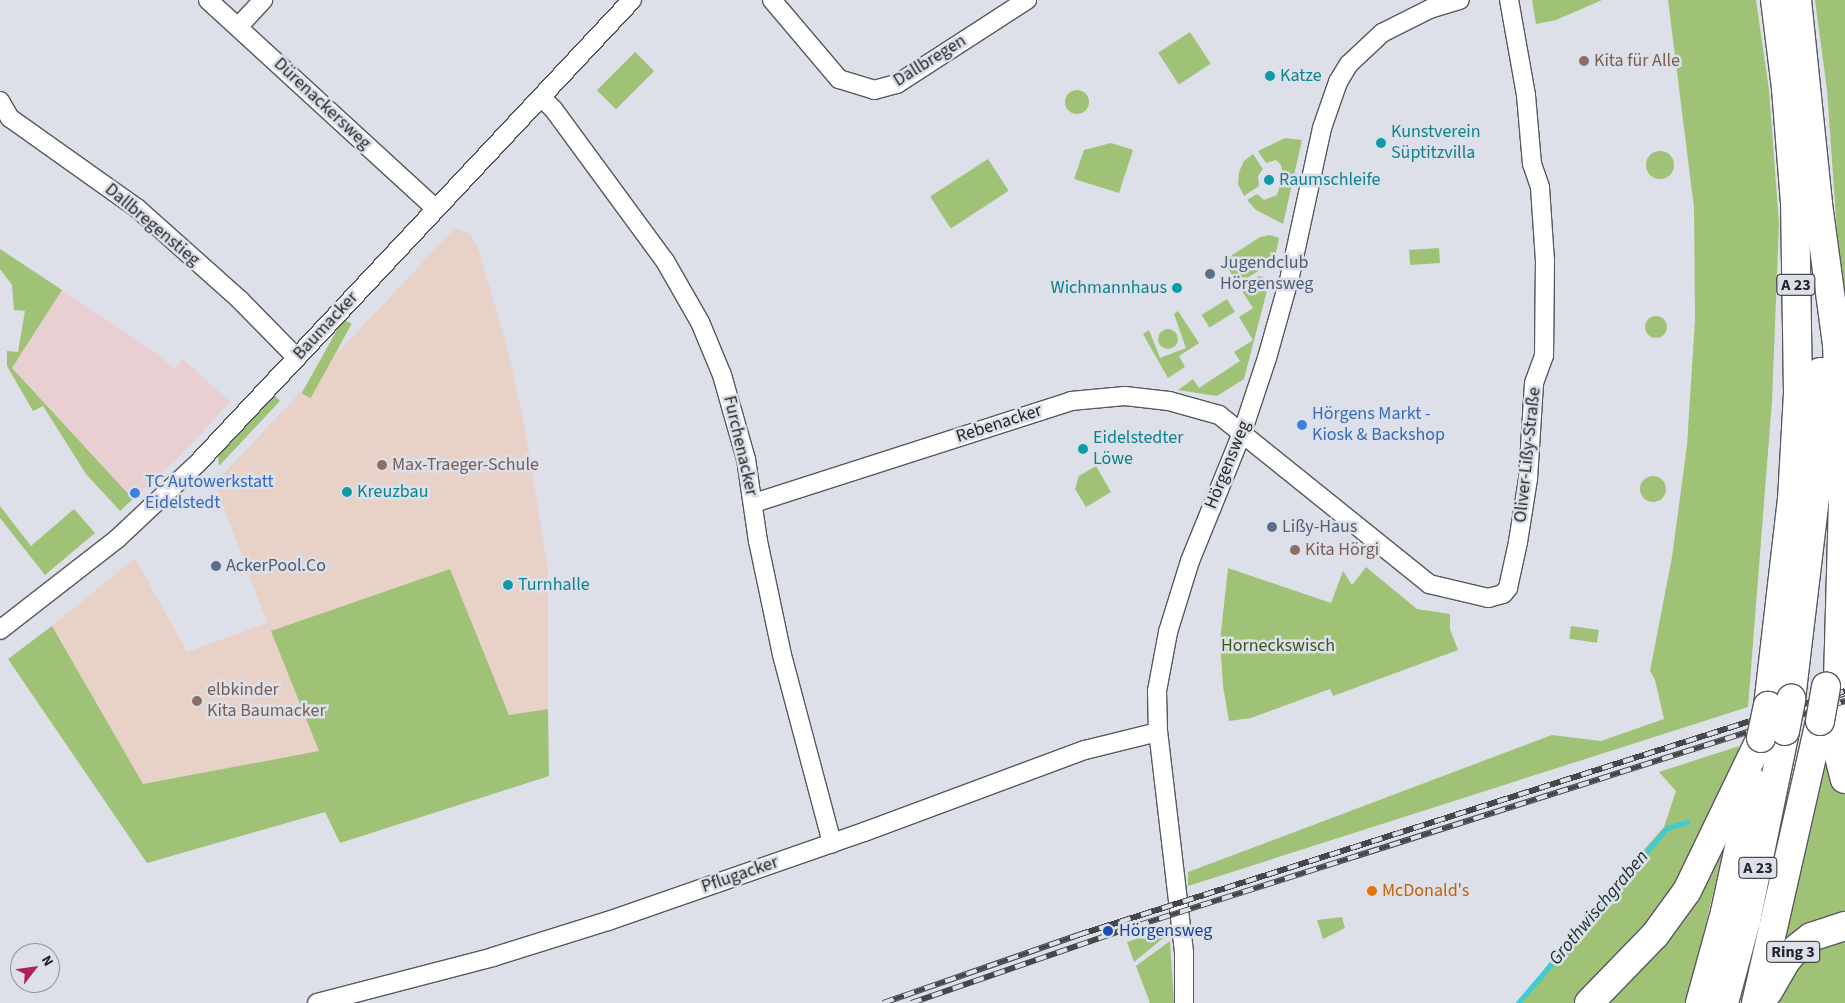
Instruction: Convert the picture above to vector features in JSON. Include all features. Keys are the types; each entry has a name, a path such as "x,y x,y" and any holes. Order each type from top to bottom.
{"highway":[{"name":"A 23","path":"1775,0 1786,88 1795,203 1798,392 1779,702"},
{"name":"A 23","path":"1724,1003 1748,913 1773,735 1815,498 1820,376 1818,204 1797,0"},
{"path":"1756,1003 1828,719 1842,578 1843,501 1837,344 1818,204"},
{"path":"1828,719 1838,748 1845,779"},
{"name":"A 23","path":"1700,1003 1733,875 1773,735"},
{"path":"1589,1003 1655,935 1687,891 1773,735"},
{"name":"Ring 3","path":"1764,1003 1774,978 1797,948 1811,937 1845,926"}],"street":[{"name":"Dürenackersweg","path":"208,0 435,208"},
{"path":"238,27 263,0"},
{"name":"Baumacker","path":"0,630 62,585 142,517 297,358 435,208 632,0"},
{"name":"Dallbregen","path":"772,0 839,79 862,88 885,88 897,84 1027,0"},
{"name":"Hörgensweg","path":"1184,1003 1184,952 1158,732 1157,691 1171,623 1191,559 1242,433 1287,285 1322,128 1338,82 1354,58 1382,33 1456,0"},
{"name":"Oliver-Lißy-Straße","path":"1242,433 1429,584 1494,598 1508,588 1528,479 1534,383 1544,356 1545,270 1540,187 1532,164 1526,95 1509,0"},
{"name":"Furchenacker","path":"540,97 554,110 648,235 700,322 734,410 754,502 772,613 832,843"},
{"name":"Dallbregenstieg","path":"0,101 10,118 138,209 240,300 297,358"},
{"name":"Rebenacker","path":"754,502 1049,408 1097,397 1125,396 1169,401 1219,415 1242,433"},
{"name":"Pflugacker","path":"317,1003 501,955 832,843 1109,741 1158,732"}],"shaded area":[{"name":"Max-Traeger-Schule","path":"455,228 470,234 477,245 503,333 522,411 548,570 548,709 509,715 450,569 320,751 143,784 52,626 135,558 187,652 267,623 215,483"},
{"path":"62,290 156,353 174,369 183,359 230,402 177,459 133,499 12,368"}],"green space":[{"path":"1532,0 1602,0 1556,20 1536,24"},
{"path":"1668,0 1756,0 1769,90 1779,224 1772,401 1748,707 1188,886 1188,872 1552,735 1601,741 1664,719 1655,680 1650,671 1672,557 1687,445 1695,320 1694,208"},
{"path":"1815,0 1845,0 1845,344 1827,90"},
{"path":"1190,32 1211,64 1179,85 1158,53"},
{"path":"635,52 654,71 616,109 597,90"},
{"path":"1077,90 1086,93 1089,102 1086,111 1077,114 1068,111 1065,102 1068,93"},
{"path":"1285,138 1302,140 1283,224 1256,210 1247,200 1257,194 1264,200 1277,195 1283,175 1281,165 1276,160 1266,163 1258,151"},
{"path":"1111,143 1133,150 1119,193 1074,179 1084,150"},
{"path":"1660,151 1670,155 1674,165 1670,175 1660,179 1650,175 1646,165 1650,155"},
{"path":"1253,154 1263,169 1258,176 1259,186 1244,196 1238,184 1239,172 1244,161"},
{"path":"988,159 1009,191 951,228 930,197"},
{"path":"1270,235 1279,238 1273,267 1263,268 1238,284 1223,261 1260,237"},
{"path":"1439,248 1440,263 1410,265 1409,250"},
{"path":"0,249 62,290 12,368 133,499 120,511 86,474 43,406 33,411 7,366 7,351 18,352 25,311 14,310 12,285 0,269"},
{"path":"1259,276 1270,279 1244,379 1217,396 1178,390 1193,379 1199,388 1240,361 1234,352 1253,340 1239,317 1253,308 1240,288"},
{"path":"1227,299 1235,312 1210,328 1202,315"},
{"path":"1178,311 1199,343 1179,356 1185,367 1168,378 1143,334 1149,330 1160,358 1186,348 1174,314"},
{"path":"1652,316 1660,316 1667,323 1667,331 1660,338 1652,338 1645,331 1645,323"},
{"path":"343,319 352,324 311,398 302,393"},
{"path":"1168,329 1175,332 1178,339 1175,346 1168,349 1161,346 1158,339 1161,332"},
{"path":"273,394 280,401 219,466 218,454"},
{"path":"1096,466 1111,492 1086,507 1075,489 1079,476"},
{"path":"1653,476 1662,480 1666,489 1662,498 1653,502 1644,498 1640,489 1644,480"},
{"path":"0,506 31,546 74,509 95,533 45,575 0,518"},
{"name":"Horneckswisch","path":"1366,567 1417,609 1450,614 1450,629 1458,650 1333,696 1330,689 1251,718 1229,721 1223,686 1220,641 1228,568 1331,603 1343,571 1352,585"},
{"path":"450,569 509,715 548,709 549,776 340,843 325,812 147,863 8,659 52,626 143,784 319,751 271,631"},
{"path":"1571,626 1599,630 1597,643 1569,639"},
{"path":"1826,738 1845,793 1845,917 1779,952"},
{"path":"1739,746 1734,768 1704,839 1642,941 1574,1003 1518,1003 1588,913 1664,827 1676,791 1659,772"},
{"path":"1725,843 1687,1003 1601,1003"},
{"path":"1342,917 1345,928 1323,939 1317,920"},
{"path":"1158,932 1167,935 1134,962 1127,942"},
{"path":"1845,934 1845,1003 1775,1003 1797,960"},
{"path":"1170,941 1174,1003 1150,1003 1136,966"}],"waterway":[{"name":"Grothwischgraben","path":"1518,1003 1667,828 1687,822"}],"railway":[{"path":"883,1003 1078,935 1845,691"},
{"path":"911,1003 1117,932 1845,701"}],"place":[{"name":"Kita für Alle","path":"1584,61"},
{"name":"Katze","path":"1270,76"},
{"name":"Kunstverein Süptitzvilla","path":"1381,143"},
{"name":"Raumschleife","path":"1269,180"},
{"name":"Jugendclub Hörgensweg","path":"1210,274"},
{"name":"Wichmannhaus","path":"1177,288"},
{"name":"Hörgens Markt - Kiosk & Backshop","path":"1302,425"},
{"name":"Eidelstedter Löwe","path":"1083,449"},
{"name":"Max-Traeger-Schule","path":"382,465"},
{"name":"Kreuzbau","path":"347,492"},
{"name":"TC Autowerkstatt Eidelstedt","path":"135,493"},
{"name":"Lißy-Haus","path":"1272,527"},
{"name":"Kita Hörgi","path":"1295,550"},
{"name":"AckerPool.Co","path":"216,566"},
{"name":"Turnhalle","path":"508,585"},
{"name":"elbkinder Kita Baumacker","path":"197,701"},
{"name":"McDonald's","path":"1372,891"},
{"name":"Hörgensweg","path":"1108,931"}]}
